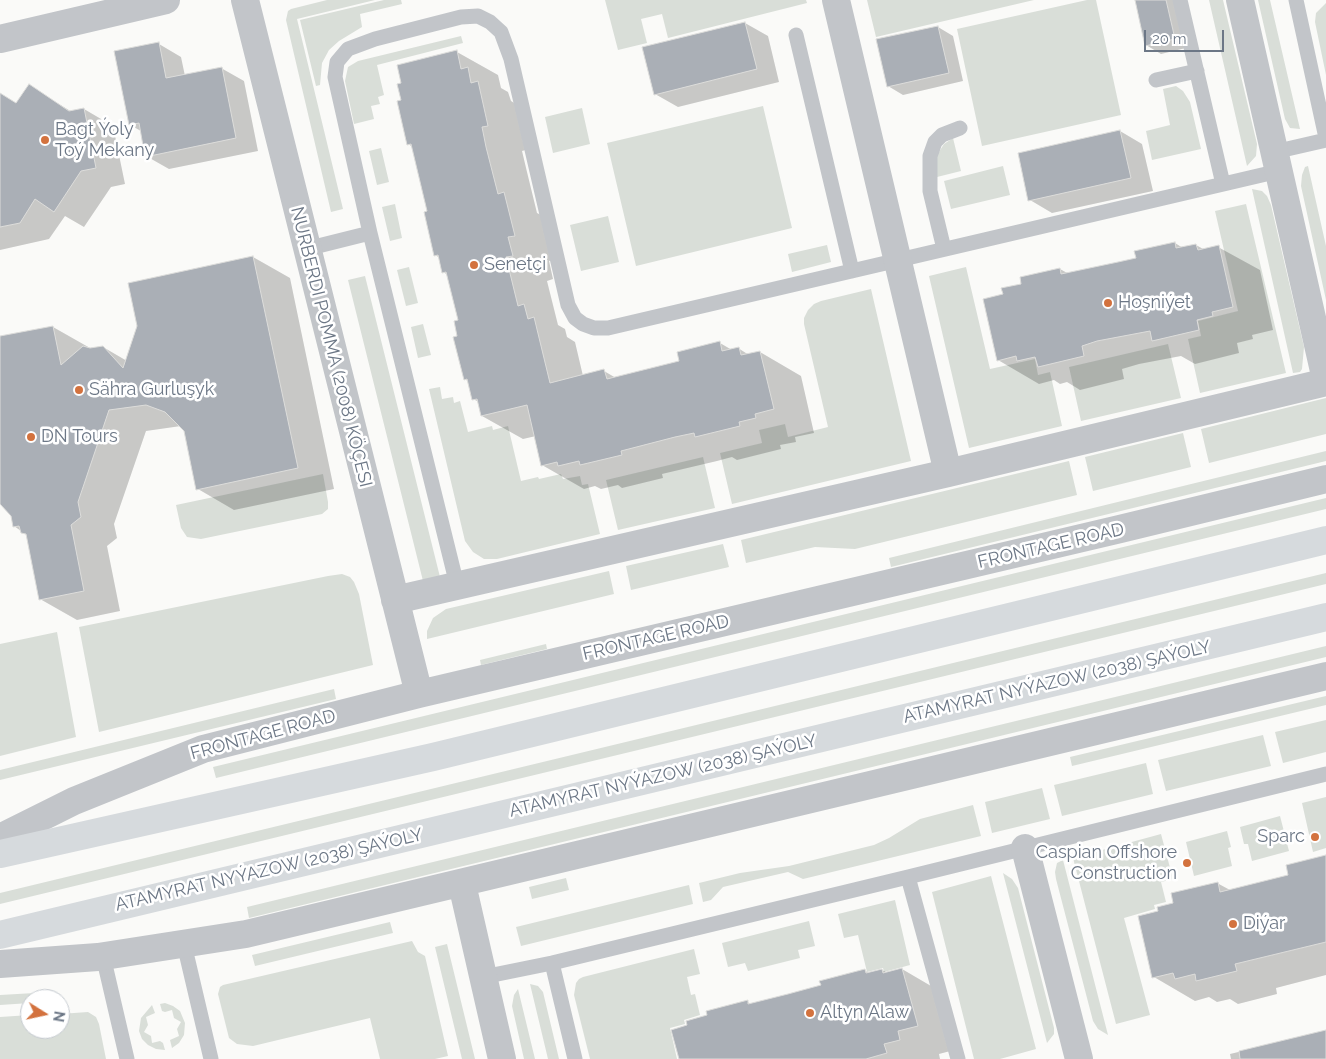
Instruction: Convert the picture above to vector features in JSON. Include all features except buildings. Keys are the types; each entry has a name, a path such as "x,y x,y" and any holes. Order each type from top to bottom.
{"main road":[{"path":"0,854 433,757 1326,540"},
{"name":"ATAMYRAT NYÝAZOW (2038) ŞAÝOLY","path":"0,934 1326,617"}],"street":[{"path":"0,39 166,0"},
{"name":"NURBERDI POMMA (2008) KÖÇESI","path":"245,0 419,694"},
{"path":"836,0 896,261 948,473"},
{"path":"395,600 948,473 1326,381 1240,0"},
{"name":"FRONTAGE ROAD","path":"0,838 74,801 203,749 419,694 1326,479"},
{"path":"0,964 103,956 246,934 462,884 1326,676"},
{"path":"1025,848 1079,1059"},
{"path":"462,884 502,1059"}],"lane":[{"path":"1180,0 1223,184"},
{"path":"457,586 370,233 335,77 337,62 348,50 375,39 461,17 478,16 490,22 501,32 510,58 568,305 575,318 582,324 594,328 608,328 1223,184 1326,139 1296,0"},
{"path":"796,35 852,271"},
{"path":"1156,80 1197,71"},
{"path":"944,249 930,190 930,156 935,142 942,135 960,128"},
{"path":"306,249 370,233"},
{"path":"483,977 908,877 1326,774"},
{"path":"908,877 958,1059"},
{"path":"184,944 211,1059"},
{"path":"103,956 127,1059"},
{"path":"552,962 575,1059"}],"shaded area":[{"path":"327,0 375,0 297,19 343,209 331,212 286,20 288,11 291,9"},
{"path":"384,0 401,0 402,4 360,14 362,27 339,41 329,50 322,63 320,85 316,86 300,20"},
{"path":"605,0 806,0 807,3 668,38 662,14 641,19 647,43 618,50"},
{"path":"867,0 1034,0 876,37"},
{"path":"1087,0 1096,0 1121,115 982,146 957,29"},
{"path":"1209,0 1223,0 1257,144 1256,156 1247,166"},
{"path":"1258,0 1270,0 1300,129 1290,128 1285,119"},
{"path":"1326,3 1326,75 1315,22 1316,13"},
{"path":"461,36 463,43 377,65 384,95 378,97 380,104 371,106 374,119 354,124 345,81 348,67 358,61"},
{"path":"1176,86 1183,91 1190,102 1201,149 1152,160 1146,131 1170,125 1163,89"},
{"path":"763,106 792,228 636,266 607,143"},
{"path":"582,108 590,144 553,153 545,117"},
{"path":"953,138 961,171 937,177 937,155 944,144"},
{"path":"381,148 389,182 377,185 369,151"},
{"path":"1003,166 1010,195 951,209 944,181"},
{"path":"1308,166 1326,246 1326,300 1301,186 1302,175 1305,167"},
{"path":"1252,189 1262,191 1267,196 1271,205 1304,347 1302,369 1300,372 1293,373"},
{"path":"395,204 402,238 390,241 382,207"},
{"path":"1246,204 1286,373 1200,393 1188,339 1201,336 1198,321 1238,311 1215,211"},
{"path":"608,216 619,262 581,271 570,225"},
{"path":"827,245 831,262 792,272 788,254"},
{"path":"409,267 418,303 406,306 397,270"},
{"path":"966,267 990,369 1035,359 1038,375 1050,372 1062,426 969,448 929,276"},
{"path":"365,276 440,577 423,581 348,280"},
{"path":"871,289 911,461 732,504 720,453 762,443 759,430 785,424 788,437 828,427 804,324 804,318 808,310 814,304 821,301"},
{"path":"423,324 431,355 418,358 411,327"},
{"path":"1168,344 1181,398 1081,421 1069,367"},
{"path":"440,387 442,399 453,397 454,403 460,401 468,432 492,426 493,430 508,426 521,481 561,474 563,479 580,476 582,485 588,484 600,534 497,559 484,559 473,552 465,541 429,389"},
{"path":"1326,398 1326,434 1209,463 1201,429"},
{"path":"1183,433 1191,467 1093,491 1085,457"},
{"path":"1326,451 1326,461 891,567 889,558"},
{"path":"703,457 715,508 618,530 606,480"},
{"path":"1069,461 1077,495 855,549 815,547 746,563 741,540"},
{"path":"323,474 328,509 322,514 201,539 187,537 181,528 176,505"},
{"path":"1326,498 1326,509 216,778 213,767"},
{"path":"723,544 729,567 631,590 626,566"},
{"path":"609,571 614,594 427,639 427,631 433,618 446,609"},
{"path":"1326,573 1326,584 0,904 0,893"},
{"path":"342,574 350,577 359,594 373,665 99,732 79,627"},
{"path":"57,632 76,737 0,756 0,644"},
{"path":"546,644 547,649 481,665 480,660"},
{"path":"1326,646 1326,657 249,918 247,907"},
{"path":"334,689 336,699 0,780 0,770"},
{"path":"1326,696 1326,705 1072,766 1070,757"},
{"path":"1326,720 1326,752 1283,763 1275,732"},
{"path":"1263,735 1271,766 1166,791 1158,760"},
{"path":"1146,763 1153,794 1062,816 1054,785"},
{"path":"1042,788 1050,819 992,833 985,802"},
{"path":"1326,797 1326,848 1313,852 1302,803"},
{"path":"973,805 981,836 803,879 788,872 723,887 711,900 703,902 699,883 740,873 789,866 874,845 920,819"},
{"path":"1280,816 1289,851 1252,861 1248,844 1244,844 1240,827"},
{"path":"1227,831 1231,847 1228,848 1232,866 1194,876 1186,842"},
{"path":"1161,834 1173,879 1161,882 1166,902 1154,905 1155,909 1124,918 1150,1015 1116,1024 1073,858"},
{"path":"1063,860 1108,1035 1098,1029 1093,1021 1056,879 1057,863"},
{"path":"1003,873 1012,879 1018,888 1054,1028 1054,1034 1047,1043"},
{"path":"991,876 1036,1049 1000,1059 974,1059 932,892"},
{"path":"566,878 569,890 532,899 529,887"},
{"path":"689,885 693,904 521,946 516,927"},
{"path":"895,900 910,965 884,972 883,968 867,972 858,935 844,938 838,914"},
{"path":"809,921 815,946 798,950 800,958 748,971 745,963 728,967 722,943"},
{"path":"390,922 393,933 255,966 252,955"},
{"path":"412,941 418,952 425,956 448,1056 435,1059 380,1059 370,1018 253,1046 237,1044 229,1038 218,994 220,987 223,985"},
{"path":"447,944 475,1059 462,1059 435,947"},
{"path":"694,949 700,974 687,977 691,995 695,994 700,1015 684,1020 685,1024 670,1028 677,1059 590,1059 574,995 576,983 579,979"},
{"path":"530,984 538,986 543,992 559,1059 548,1059"},
{"path":"518,989 535,1059 524,1059 512,1006 514,995"},
{"path":"20,994 20,1004 0,1005 0,995"},
{"path":"165,1003 180,1011 185,1023 184,1035 179,1043 172,1048 170,1040 179,1036 177,1029 181,1022 174,1018 172,1010 162,1011 160,1004"},
{"path":"152,1005 155,1013 146,1017 148,1025 144,1032 151,1036 152,1043 160,1041 163,1043 165,1050 156,1049 148,1045 142,1039 139,1031 141,1018"},
{"path":"88,1012 96,1017 106,1059 0,1059 0,1017 20,1016 20,1039 70,1039 70,1013"}],"place":[{"name":"Bagt Ýoly Toý Mekany","path":"45,140"},
{"name":"Senetçi","path":"474,265"},
{"name":"Hoşniýet","path":"1108,303"},
{"name":"Sähra Gurluşyk","path":"79,390"},
{"name":"DN Tours","path":"31,437"},
{"name":"Sparc","path":"1315,837"},
{"name":"Caspian Offshore Construction","path":"1187,863"},
{"name":"Diýar","path":"1233,924"},
{"name":"Altyn Alaw","path":"810,1013"}]}
